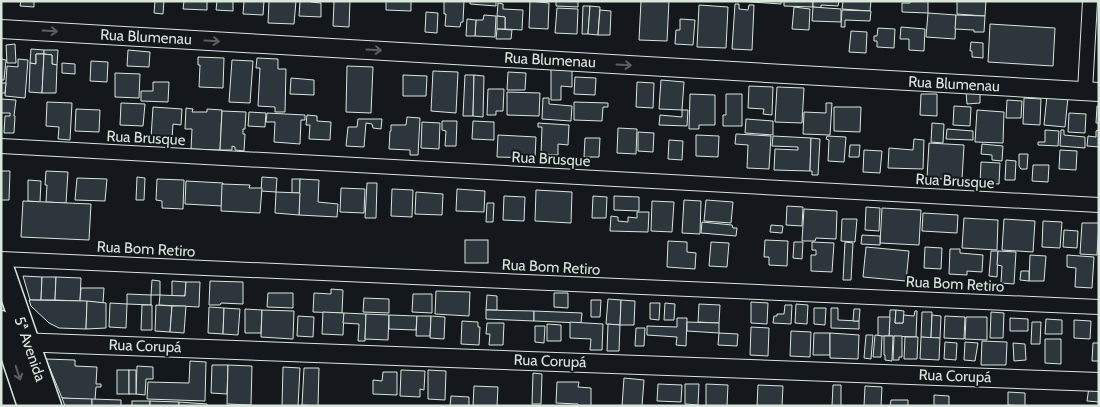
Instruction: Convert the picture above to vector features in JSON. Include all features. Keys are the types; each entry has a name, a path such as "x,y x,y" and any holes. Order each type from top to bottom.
{"main road":[{"name":"5ª Avenida","path":"1,264 10,337 29,406"},
{"name":"5ª Avenida","path":"10,337 50,406"}],"street":[{"path":"1090,1 1092,92"},
{"name":"Rua Blumenau","path":"1,28 1092,92"},
{"name":"Rua Brusque","path":"1,146 1099,205"},
{"name":"Rua Bom Retiro","path":"1,259 1099,307"},
{"name":"Rua Corupá","path":"10,337 1099,382"}],"building":[{"path":"21,1 34,1 34,7 20,6"},
{"path":"155,1 164,1 163,14 154,13"},
{"path":"184,1 207,1 207,10 183,9"},
{"path":"217,1 233,1 233,11 216,10"},
{"path":"244,1 264,1 263,15 243,14"},
{"path":"269,1 296,1 294,24 268,23"},
{"path":"300,1 321,3 321,17 299,16"},
{"path":"331,1 350,1 349,27 333,26 334,2"},
{"path":"386,1 411,1 411,11 386,10"},
{"path":"444,1 464,1 463,22 461,22 460,27 445,26"},
{"path":"470,1 496,1 496,6 470,4"},
{"path":"530,1 549,3 548,29 529,28"},
{"path":"556,1 578,1 578,7 556,6"},
{"path":"641,1 669,1 667,41 639,40"},
{"path":"737,1 781,1 781,4"},
{"path":"784,1 813,1 813,7 784,6"},
{"path":"813,1 839,1 838,6 821,5 821,8 813,7"},
{"path":"843,1 871,1 870,11 842,9"},
{"path":"910,1 928,1 928,13 902,12 902,3 910,3"},
{"path":"957,1 986,1 985,16 957,14"},
{"path":"498,3 503,4 503,9 523,10 522,30 505,29 505,17 497,16"},
{"path":"735,4 739,4 739,9 748,10 749,5 754,5 752,50 732,49"},
{"path":"699,5 728,7 726,48 697,47"},
{"path":"583,6 590,6 588,34 582,34"},
{"path":"590,6 600,7 598,35 588,34"},
{"path":"794,7 810,9 809,30 792,29"},
{"path":"813,7 841,9 841,22 812,21"},
{"path":"557,8 578,9 577,34 555,33"},
{"path":"600,10 611,11 610,35 598,35"},
{"path":"842,10 871,11 870,21 845,20 845,27 841,27"},
{"path":"426,12 438,13 437,33 425,32"},
{"path":"928,13 956,15 955,39 926,37"},
{"path":"484,15 496,16 495,37 475,36 476,20 483,20"},
{"path":"956,15 985,16 984,32 955,29"},
{"path":"497,16 505,17 505,29 497,29"},
{"path":"467,19 476,20 475,36 466,36"},
{"path":"680,19 695,20 693,45 675,44 676,30 680,30"},
{"path":"990,24 1055,28 1053,66 988,62"},
{"path":"901,27 925,29 924,51 909,50 909,39 900,39"},
{"path":"878,28 895,29 894,48 877,47 877,41 874,41 874,36 877,36"},
{"path":"497,29 512,30 511,39 496,39"},
{"path":"851,31 867,32 866,53 849,52"},
{"path":"971,42 983,43 983,58 972,57 972,51 970,51"},
{"path":"15,44 16,63 7,63 6,45"},
{"path":"31,49 44,50 44,54 36,54 36,64 30,63"},
{"path":"44,50 58,50 57,65 52,64 52,55 44,54"},
{"path":"128,50 150,52 149,67 127,66"},
{"path":"36,54 44,54 42,93 29,92 30,63 36,64"},
{"path":"44,54 52,55 52,64 57,65 56,93 42,93"},
{"path":"198,57 224,58 223,88 199,87 200,65 198,65"},
{"path":"257,58 278,59 278,69 286,69 285,112 275,112 275,107 258,106 260,68 256,68"},
{"path":"1,59 6,60 4,80 1,80"},
{"path":"18,59 28,60 25,98 5,96 7,66 18,67"},
{"path":"232,60 253,61 250,103 229,102"},
{"path":"91,61 108,62 107,82 90,81"},
{"path":"62,63 75,64 75,74 62,73"},
{"path":"347,66 373,67 371,113 346,112"},
{"path":"551,67 572,68 572,87 561,86 561,100 551,100"},
{"path":"433,71 458,72 456,113 431,111"},
{"path":"508,72 526,73 525,90 507,90"},
{"path":"115,73 140,74 139,98 115,97"},
{"path":"403,75 427,76 426,96 403,96"},
{"path":"465,75 474,75 473,116 463,116"},
{"path":"474,75 484,76 483,117 473,116"},
{"path":"575,77 596,78 595,95 574,94"},
{"path":"291,78 314,80 314,95 290,94"},
{"path":"661,80 684,82 682,110 659,109"},
{"path":"153,82 169,82 168,102 141,101 141,91 153,91"},
{"path":"637,82 654,83 653,108 636,107"},
{"path":"1,83 6,83 5,93 1,93"},
{"path":"749,86 773,87 772,115 763,114 764,109 748,108"},
{"path":"777,87 804,88 802,123 775,122"},
{"path":"488,89 504,89 503,111 496,111 496,115 487,115"},
{"path":"980,91 980,103 967,104 966,92"},
{"path":"507,92 540,93 539,116 507,115"},
{"path":"690,94 715,95 715,125 699,125 699,129 689,129"},
{"path":"726,94 742,94 742,126 723,126 723,115 726,115"},
{"path":"921,94 937,94 937,116 920,115"},
{"path":"1047,95 1068,97 1065,127 1044,125"},
{"path":"543,98 549,98 549,104 572,106 571,121 542,119"},
{"path":"1024,98 1041,99 1040,125 1023,124"},
{"path":"1,99 16,100 14,133 4,133 5,116 10,116 10,113 1,113"},
{"path":"1007,100 1022,101 1021,118 1006,118"},
{"path":"47,102 72,103 70,140 58,139 59,127 46,126"},
{"path":"574,102 608,103 608,107 603,107 602,121 574,120"},
{"path":"121,103 145,104 143,126 120,125"},
{"path":"826,103 832,103 830,135 803,134 804,112 826,113"},
{"path":"954,106 971,107 970,126 953,125"},
{"path":"1097,106 1099,106 1099,123 1096,123"},
{"path":"153,107 182,109 181,125 173,124 172,139 151,138"},
{"path":"834,107 861,107 860,132 834,131"},
{"path":"186,108 193,109 192,112 207,112 207,109 222,110 220,150 191,149 192,129 185,129"},
{"path":"76,109 100,110 99,132 75,131"},
{"path":"682,110 688,110 687,126 659,125 660,115 682,117"},
{"path":"977,110 1004,112 1003,143 975,142"},
{"path":"222,111 246,112 245,129 243,129 243,134 245,134 244,151 235,150 235,147 232,146 232,150 220,150"},
{"path":"249,112 266,113 265,127 248,126"},
{"path":"267,113 305,115 305,120 301,120 300,144 274,142 275,122 266,122"},
{"path":"1069,113 1086,114 1085,133 1068,132"},
{"path":"307,115 317,116 317,121 331,122 330,140 309,139 310,125 306,125"},
{"path":"407,117 420,118 418,155 410,155 410,150 389,149 391,125 406,125"},
{"path":"358,119 382,119 381,129 373,128 372,124 366,123 364,147 346,146 348,127 357,127"},
{"path":"746,119 773,121 773,135 745,133"},
{"path":"442,121 457,121 456,146 445,146 446,131 442,130"},
{"path":"473,121 494,122 494,140 472,139"},
{"path":"422,122 440,123 439,149 421,148"},
{"path":"538,123 569,125 568,145 558,144 558,155 541,154 542,127 538,127"},
{"path":"932,123 944,124 943,143 931,142"},
{"path":"618,128 637,129 636,154 617,153"},
{"path":"947,129 973,131 973,140 946,139"},
{"path":"1099,129 1099,147 1087,146 1088,136 1096,137 1096,131"},
{"path":"1045,130 1059,131 1058,146 1038,145 1038,142 1045,142"},
{"path":"1061,130 1064,130 1064,135 1085,137 1085,148 1060,146"},
{"path":"638,132 654,133 653,152 638,151"},
{"path":"736,134 771,136 769,169 747,168 748,145 735,144"},
{"path":"498,135 536,137 535,158 497,157"},
{"path":"696,135 719,136 718,157 696,156"},
{"path":"773,136 811,138 810,171 774,170 775,149 798,150 798,147 772,146"},
{"path":"827,136 846,137 844,162 828,161 829,140 826,139"},
{"path":"585,138 600,138 599,157 584,157"},
{"path":"811,138 820,139 818,175 812,175 812,171 810,171"},
{"path":"914,139 924,140 923,169 888,168 889,148 913,150"},
{"path":"669,140 683,141 682,160 668,159"},
{"path":"929,143 964,145 962,180 927,178"},
{"path":"982,144 1003,146 1002,161 992,160 992,155 981,154"},
{"path":"850,145 860,145 859,157 849,157"},
{"path":"864,150 882,151 880,173 863,172"},
{"path":"1060,150 1077,151 1076,170 1059,169"},
{"path":"1019,154 1028,154 1027,169 1021,169 1019,166"},
{"path":"1006,160 1016,161 1015,180 1005,180"},
{"path":"981,162 1000,163 999,184 980,183"},
{"path":"1033,165 1049,165 1048,182 1032,181"},
{"path":"1,171 10,171 9,200 1,200"},
{"path":"46,171 68,172 66,203 46,202"},
{"path":"137,177 145,178 144,200 136,200"},
{"path":"262,177 277,178 276,192 261,191"},
{"path":"77,178 107,179 105,201 75,200"},
{"path":"157,179 184,180 183,209 162,208 162,201 156,200"},
{"path":"292,179 300,179 300,193 292,193"},
{"path":"300,179 319,180 318,202 338,204 337,217 299,215"},
{"path":"28,180 41,181 40,202 28,201"},
{"path":"186,181 223,183 222,206 185,204"},
{"path":"367,183 377,183 376,218 365,218"},
{"path":"222,184 250,185 249,188 262,188 260,213 221,211"},
{"path":"341,188 365,189 364,213 340,212"},
{"path":"392,189 413,190 412,217 391,216"},
{"path":"457,189 485,191 484,212 456,211"},
{"path":"536,190 572,192 571,223 535,221"},
{"path":"276,192 300,193 299,215 275,213"},
{"path":"416,192 443,194 442,215 415,214"},
{"path":"504,196 525,197 524,221 503,220"},
{"path":"593,196 607,197 606,218 592,218"},
{"path":"614,196 639,197 639,211 614,210"},
{"path":"684,200 701,201 700,234 682,233"},
{"path":"706,200 733,202 731,223 704,221"},
{"path":"23,201 91,204 89,240 21,237"},
{"path":"652,201 674,202 672,232 651,231"},
{"path":"487,203 494,203 493,222 486,222"},
{"path":"787,206 803,207 802,226 786,225"},
{"path":"866,207 880,208 879,231 865,230"},
{"path":"882,208 921,210 919,245 880,243"},
{"path":"804,209 837,211 836,239 816,238 815,241 802,241"},
{"path":"637,212 649,212 648,232 610,231 611,216 618,217 618,221 628,222 628,217 637,218"},
{"path":"923,213 958,215 957,233 922,231"},
{"path":"964,218 998,220 997,250 962,248"},
{"path":"842,219 857,219 855,242 841,241"},
{"path":"1004,219 1035,221 1033,252 1002,250"},
{"path":"1043,221 1062,222 1060,248 1042,247"},
{"path":"702,222 732,225 733,228 737,228 736,236 701,233"},
{"path":"1082,223 1099,223 1097,255 1080,254"},
{"path":"771,225 783,226 782,233 770,232"},
{"path":"1064,230 1078,231 1077,248 1063,247"},
{"path":"862,235 880,236 880,245 861,244"},
{"path":"465,240 488,240 488,263 465,263"},
{"path":"765,240 788,241 787,266 769,265 769,257 764,257"},
{"path":"668,241 687,242 687,252 696,253 695,269 667,267"},
{"path":"711,242 729,243 727,267 709,266"},
{"path":"794,242 803,242 802,259 793,258"},
{"path":"812,242 834,243 832,272 811,271 811,255 816,255 816,250 812,250"},
{"path":"845,242 853,243 851,280 843,280"},
{"path":"866,247 909,251 906,281 863,277"},
{"path":"925,247 942,248 941,269 924,268"},
{"path":"950,249 960,249 960,253 983,255 982,272 967,271 967,275 949,274"},
{"path":"991,251 998,251 997,277 989,276"},
{"path":"998,251 1016,252 1014,284 1001,283 1002,266 997,265"},
{"path":"1030,255 1046,256 1044,281 1029,281"},
{"path":"1067,255 1094,257 1092,288 1075,287 1076,268 1067,267"},
{"path":"1021,271 1029,271 1029,281 1020,280"},
{"path":"23,276 42,277 41,300 30,300"},
{"path":"42,277 56,277 55,300 41,300"},
{"path":"56,277 81,278 80,301 55,300"},
{"path":"152,280 160,281 160,295 151,295"},
{"path":"172,281 186,282 185,296 172,296"},
{"path":"210,281 243,282 243,304 221,303 220,305 209,305"},
{"path":"186,282 200,282 199,307 159,305 160,295 185,296"},
{"path":"81,288 104,288 103,303 80,301"},
{"path":"331,289 343,290 342,313 313,312 314,293 331,294"},
{"path":"436,291 470,292 469,316 435,314"},
{"path":"268,293 293,293 293,308 267,307"},
{"path":"554,293 568,293 568,308 554,307"},
{"path":"127,294 151,295 151,305 127,304"},
{"path":"413,294 432,294 432,313 412,312"},
{"path":"487,295 497,296 497,310 486,310"},
{"path":"364,298 389,299 389,313 363,312"},
{"path":"608,299 621,300 620,325 606,324"},
{"path":"29,300 87,301 86,329 59,328 49,323 31,306"},
{"path":"591,300 601,300 600,317 591,317"},
{"path":"621,300 635,301 634,325 620,325"},
{"path":"87,301 106,303 106,328 86,329"},
{"path":"751,302 768,303 767,324 751,323"},
{"path":"110,303 127,304 126,328 109,327"},
{"path":"650,303 660,303 659,320 650,319"},
{"path":"665,303 675,304 674,320 664,320"},
{"path":"699,304 720,305 719,323 698,322"},
{"path":"796,304 808,305 807,324 795,323"},
{"path":"142,305 152,305 152,330 141,330"},
{"path":"156,305 172,306 170,332 155,331"},
{"path":"785,305 792,305 791,324 773,323 774,316 784,314"},
{"path":"172,306 186,306 184,333 170,332"},
{"path":"209,307 224,308 223,334 208,333"},
{"path":"224,308 240,309 238,335 223,334"},
{"path":"814,308 826,308 825,325 814,324"},
{"path":"831,308 838,308 838,320 859,321 859,329 831,328"},
{"path":"245,309 262,310 261,333 245,333"},
{"path":"854,309 860,309 859,321 853,321"},
{"path":"262,310 294,311 293,339 261,337"},
{"path":"486,310 534,311 534,321 486,319"},
{"path":"890,310 896,310 895,323 903,323 903,315 914,316 915,311 917,311 916,337 889,336"},
{"path":"896,310 904,311 903,323 895,323"},
{"path":"534,311 582,313 581,323 534,321"},
{"path":"323,312 344,313 343,335 322,334"},
{"path":"922,312 932,312 931,338 921,337"},
{"path":"991,312 1004,313 1003,338 990,338"},
{"path":"344,313 366,314 365,341 358,341 359,324 343,323"},
{"path":"366,314 389,315 388,340 365,339"},
{"path":"389,315 417,316 416,330 389,329"},
{"path":"932,315 941,316 940,338 931,338"},
{"path":"298,316 314,317 313,337 297,336"},
{"path":"417,316 431,316 430,336 416,336"},
{"path":"431,316 445,317 444,339 430,338"},
{"path":"945,316 965,317 964,339 944,338"},
{"path":"878,317 890,317 889,336 878,336"},
{"path":"966,317 987,317 987,340 965,339"},
{"path":"677,318 687,318 686,346 676,345 677,337 647,335 647,326 677,327"},
{"path":"1010,318 1028,319 1028,331 1010,331"},
{"path":"1046,319 1062,320 1062,334 1045,334"},
{"path":"1074,320 1091,321 1090,339 1074,338"},
{"path":"462,321 478,322 478,327 480,327 479,345 461,344"},
{"path":"570,322 603,324 602,350 590,350 591,339 570,338"},
{"path":"687,322 719,323 719,333 687,331"},
{"path":"1032,322 1041,322 1040,344 1031,344"},
{"path":"487,323 504,323 503,345 489,345 490,334 486,334"},
{"path":"547,324 561,325 561,341 547,341"},
{"path":"608,324 620,325 619,351 607,351"},
{"path":"535,326 545,326 544,343 535,342"},
{"path":"751,327 769,328 768,356 750,355"},
{"path":"636,328 645,328 644,346 635,346"},
{"path":"791,331 811,332 810,357 790,356"},
{"path":"719,333 738,334 737,346 718,345"},
{"path":"814,333 830,333 830,355 813,355"},
{"path":"830,333 859,335 858,359 830,358"},
{"path":"866,335 873,335 871,359 864,358"},
{"path":"875,335 882,336 881,357 873,357"},
{"path":"884,336 893,336 892,361 885,360"},
{"path":"894,336 902,336 902,357 899,357 899,360 893,360"},
{"path":"905,337 918,337 917,359 904,359"},
{"path":"921,337 940,338 939,360 920,359"},
{"path":"1045,339 1061,339 1061,364 1045,363"},
{"path":"982,341 1007,342 1006,365 981,365"},
{"path":"945,342 957,343 956,360 944,359"},
{"path":"965,342 978,343 975,361 964,360"},
{"path":"1013,343 1025,344 1026,360 1014,361"},
{"path":"1093,343 1099,343 1099,361 1092,361"},
{"path":"46,359 75,360 75,366 97,367 96,384 101,384 101,387 96,387 95,400 62,398"},
{"path":"190,361 206,362 205,401 147,399 148,382 189,383"},
{"path":"212,365 228,365 227,394 211,393"},
{"path":"228,365 252,366 251,405 227,404"},
{"path":"137,366 153,367 153,379 146,379 145,395 136,394"},
{"path":"283,367 300,368 298,406 282,406"},
{"path":"304,368 319,368 318,406 302,405"},
{"path":"117,370 129,370 129,394 117,394"},
{"path":"129,370 136,370 136,394 129,394"},
{"path":"401,370 425,371 424,390 420,389 420,397 400,396"},
{"path":"428,370 446,371 445,400 428,399"},
{"path":"383,372 397,372 397,395 373,394 373,380 382,381"},
{"path":"533,373 542,374 541,404 532,404"},
{"path":"624,378 644,380 642,406 622,406"},
{"path":"557,382 579,382 578,387 591,388 591,406 556,403"},
{"path":"658,384 682,385 681,402 657,401"},
{"path":"685,384 699,384 698,405 685,404"},
{"path":"706,384 728,385 727,406 706,406"},
{"path":"758,385 783,386 782,406 757,406"},
{"path":"833,385 841,385 841,406 832,406"},
{"path":"474,386 498,387 497,406 473,406"},
{"path":"865,386 882,387 881,406 864,406"},
{"path":"1089,387 1099,388 1099,402 1087,401"},
{"path":"1008,392 1025,393 1025,406 1008,405"},
{"path":"934,395 949,396 949,406 934,406"},
{"path":"451,396 469,397 469,406 450,406"},
{"path":"62,398 92,399 92,406 65,406"},
{"path":"92,399 121,400 121,406 92,406"},
{"path":"891,400 908,400 908,406 890,406"},
{"path":"132,401 150,401 150,406 132,406"},
{"path":"150,401 179,402 179,406 150,406"},
{"path":"179,402 207,404 207,406 179,406"}]}
